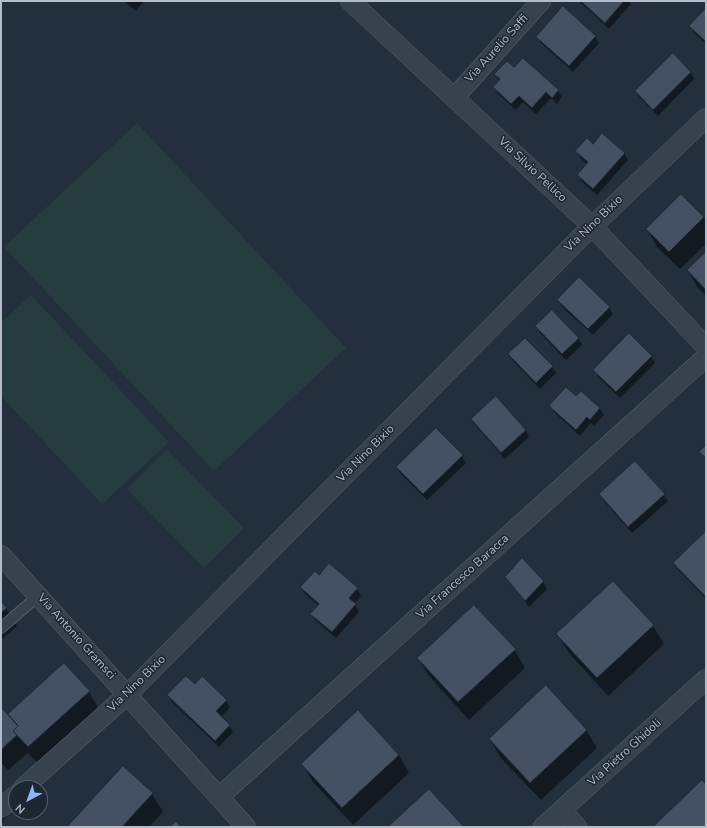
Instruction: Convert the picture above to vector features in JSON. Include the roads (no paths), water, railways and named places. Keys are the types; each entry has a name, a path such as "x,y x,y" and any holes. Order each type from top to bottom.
{"street":[{"name":"Via Silvio Pellico","path":"350,1 592,226 706,347"},
{"name":"Via Aurelio Saffi","path":"454,98 540,1"},
{"name":"Via Nino Bixio","path":"32,780 128,694 592,226 706,118"},
{"name":"Via Francesco Baracca","path":"219,797 706,357"},
{"name":"Via Antonio Gramsci","path":"1,555 128,694 246,827"},
{"name":"Via Pietro Ghidoli","path":"543,827 704,684"},
{"path":"562,810 577,827"}],"lane":[{"path":"1,628 38,596"}]}
